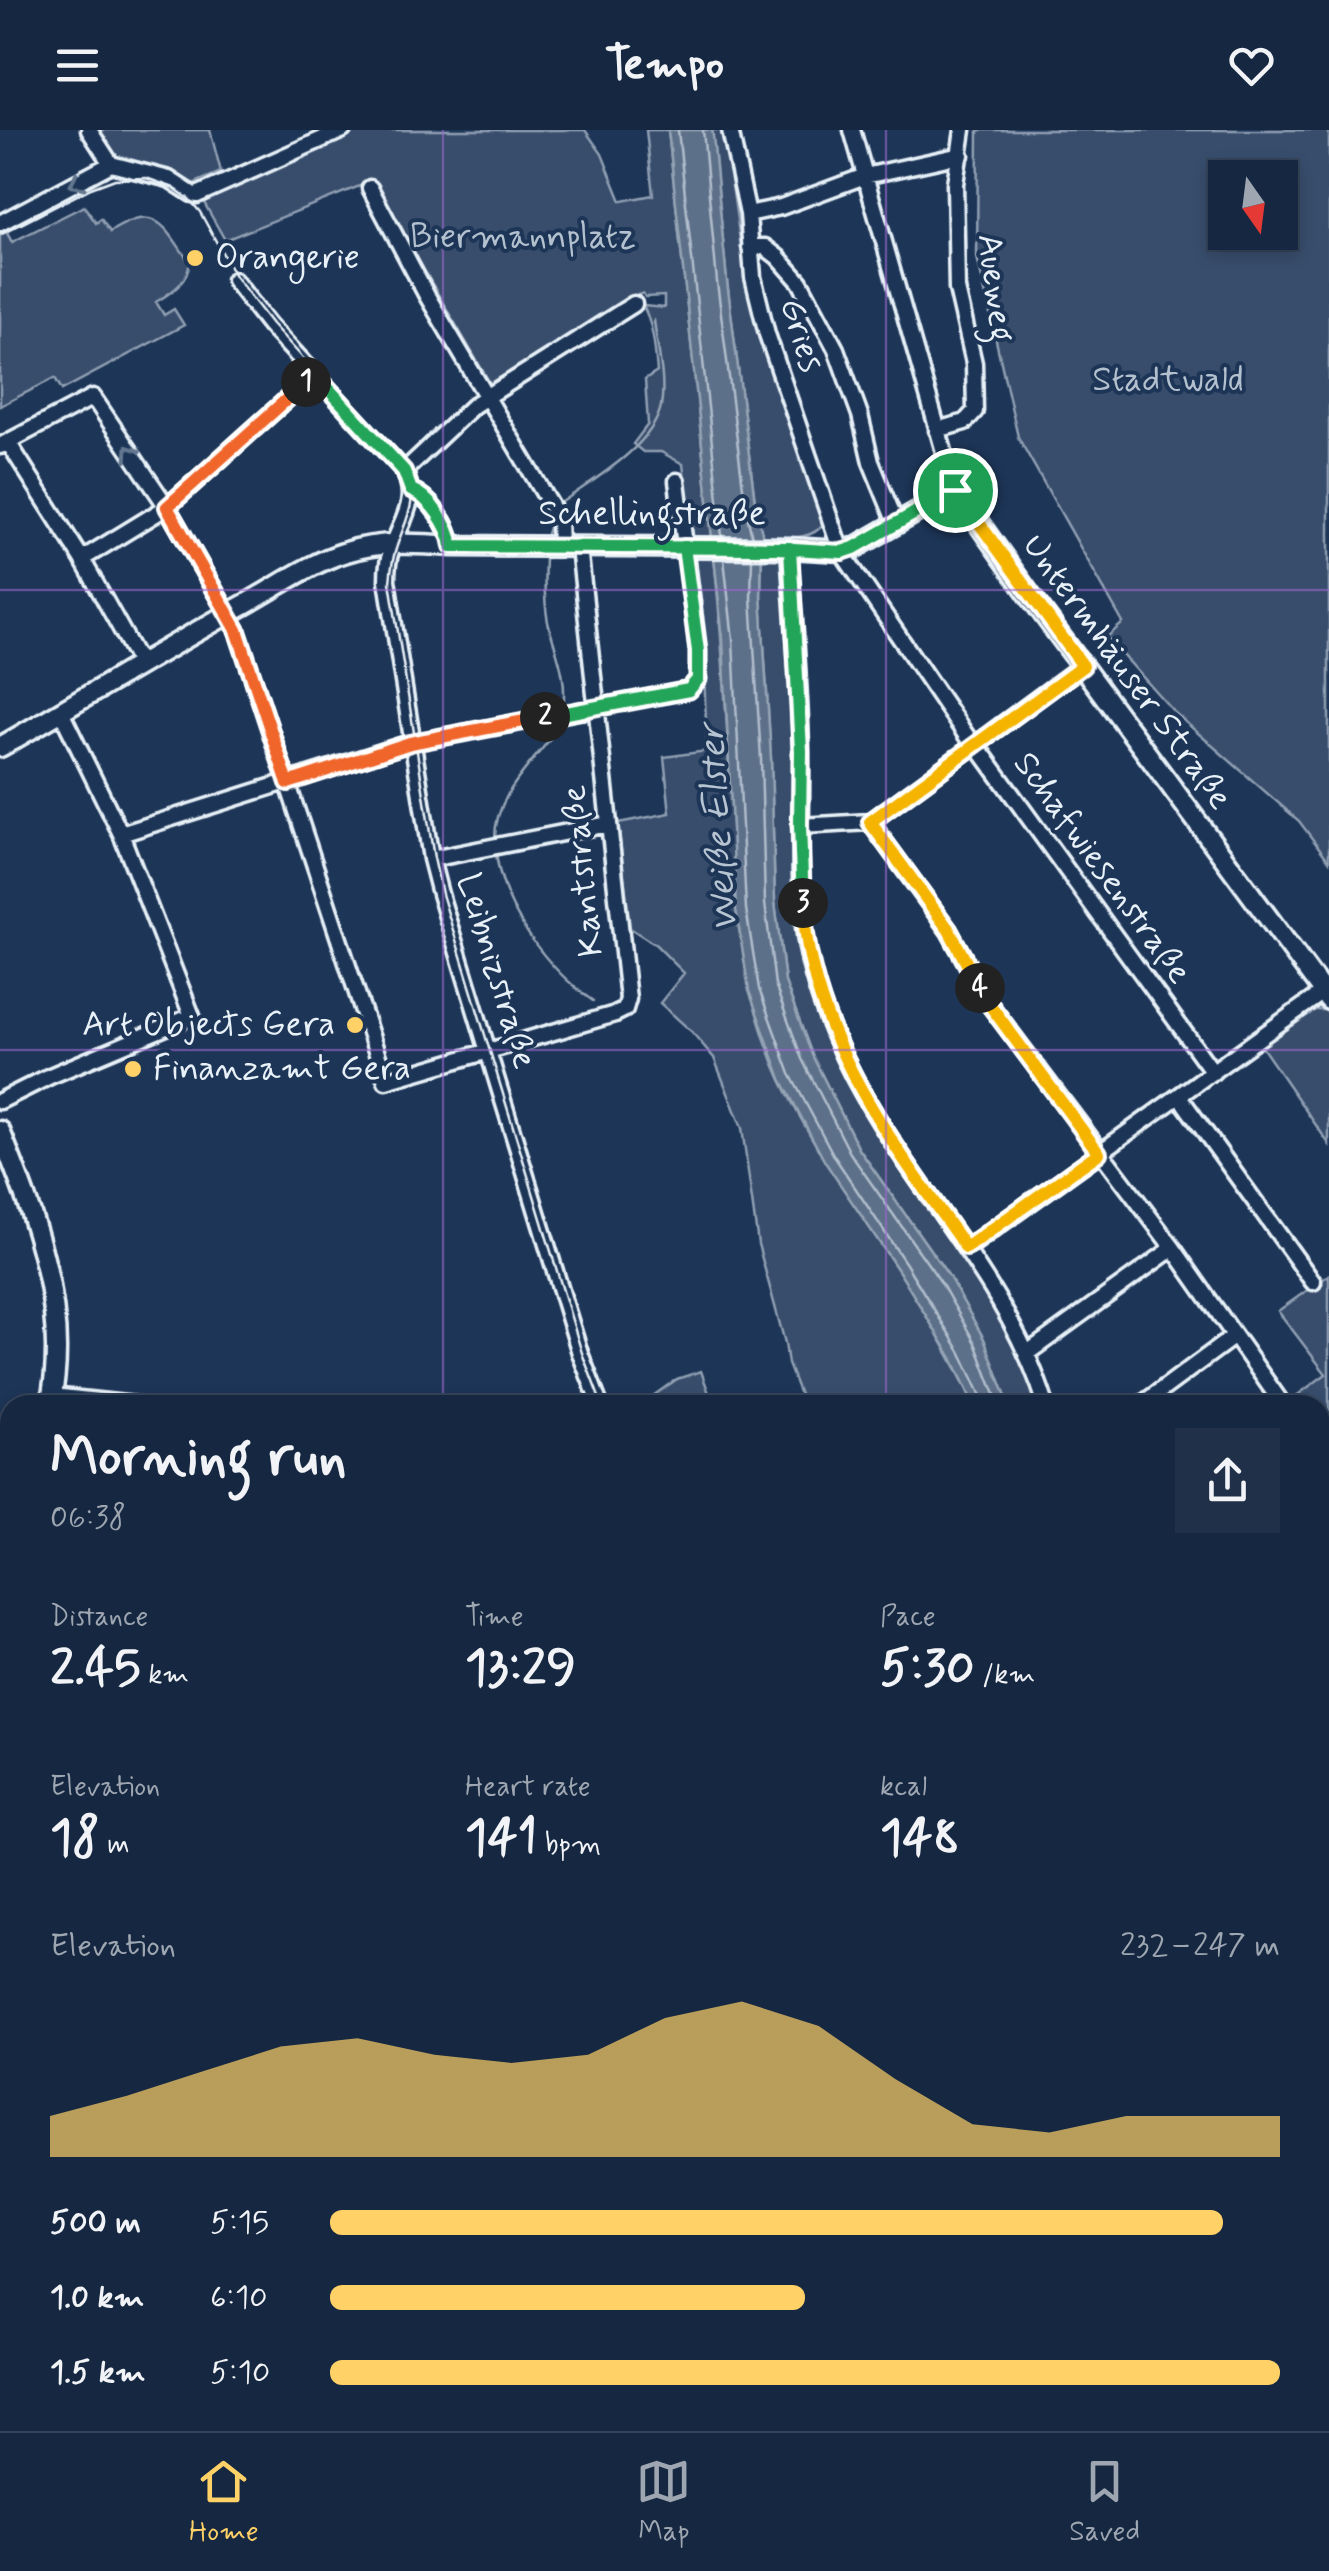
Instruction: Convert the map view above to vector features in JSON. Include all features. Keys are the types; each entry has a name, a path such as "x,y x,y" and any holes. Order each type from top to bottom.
{"main road":[{"path":"842,552 955,490"},
{"name":"Untermhäuser Straße","path":"955,490 1326,996"},
{"name":"Schellingstraße","path":"0,747 228,614 339,554 366,547 393,544 784,548 842,552"},
{"path":"0,1131 24,1192 50,1290 55,1356 51,1395"}],"street":[{"path":"89,130 111,164"},
{"path":"0,223 111,164 170,179 197,195 343,130"},
{"name":"Gries","path":"730,130 748,214 753,278 767,334 842,552"},
{"name":"Untermhäuser Straße","path":"852,130 955,490"},
{"name":"Aueweg","path":"937,430 965,422 975,412 974,362 957,289 955,184 964,130"},
{"path":"748,214 780,207 864,176 960,155"},
{"path":"370,188 427,296 488,396"},
{"path":"750,246 765,247 800,282 836,349 860,414 871,462 896,523"},
{"path":"234,280 270,325 404,471 411,490 422,495 435,512 452,539 452,546"},
{"path":"404,471 474,405 634,304"},
{"path":"82,559 167,507 315,374"},
{"name":"Kantstraße","path":"488,396 559,519 570,547 596,707 628,999 624,1009 616,1014 488,1051"},
{"path":"141,665 82,559 4,444 92,397 167,507 237,630 386,1082 488,1051"},
{"path":"121,834 412,742 689,690 698,679 698,651 677,482"},
{"name":"Leibnizstraße","path":"411,490 386,580 432,858 580,1354 596,1395"},
{"path":"784,548 801,751 804,927 814,978 834,1036 859,1088 996,1293 1042,1395"},
{"name":"Schafwiesenstraße","path":"842,552 942,701 1213,1072"},
{"path":"800,826 870,822 1083,666"},
{"path":"0,1101 192,1016 121,834 61,712"},
{"path":"870,822 949,930 987,1001 1172,1248 1276,1395"},
{"path":"432,858 608,824"},
{"path":"966,1248 1326,996"},
{"path":"1178,1096 1313,1282"},
{"path":"1026,1354 1172,1248"},
{"path":"1155,1395 1233,1337"}],"green space":[{"path":"94,130 210,130 221,172 193,184 109,156"},
{"name":"Biermannplatz","path":"356,130 585,130 602,154 621,201 653,195 646,130 668,130 712,537 692,536 683,464 661,452 643,452 633,444 648,424 645,380 657,372 652,330 643,306 664,308 664,296 638,295 494,390 372,181 225,240 202,199"},
{"path":"712,130 724,130 743,261 758,320 824,523 804,536 762,536 756,510"},
{"name":"Stadtwald","path":"978,130 1329,130 1329,861 1299,821 1175,713 1107,637 1123,623 1018,437 977,257"},
{"path":"84,206 96,223 101,219 110,232 139,219 158,222 166,229 190,263 182,282 156,302 164,315 174,309 184,325 62,390 55,378 0,406 0,228 3,226 12,242"},
{"path":"694,556 714,557 737,898 747,971 766,1044 806,1128 928,1317 969,1395 800,1395 788,1364 758,1244 742,1128 714,1058 660,1003 684,973 656,945 630,928 618,823 670,813 664,757 707,751 703,642"},
{"path":"779,556 785,573 797,750 800,931 836,1048 967,1256 1021,1352 1037,1395 1005,1395 984,1339 948,1275 859,1149 812,1055 785,982 775,902 762,557"},
{"path":"1315,1010 1326,1010 1329,1014 1329,1144 1262,1047"},
{"path":"1329,1275 1329,1395 1298,1395 1326,1374 1278,1311"},
{"path":"701,1371 710,1395 654,1395 677,1379"}],"water":[{"path":"668,130 712,130 713,136 727,281 762,533 761,596 775,902 785,982 812,1055 859,1149 948,1275 984,1339 1005,1395 969,1395 952,1358 898,1270 825,1162 781,1079 749,991 736,910 723,640"}],"waterway":[{"path":"558,507 620,461 656,421 662,385 654,320"},
{"path":"546,537 551,521"},
{"path":"545,558 546,606 562,674 563,707"},
{"path":"495,838 507,795 553,735 557,723"},
{"path":"496,854 508,897 530,937 560,973 593,1001"}],"tram line":[{"path":"0,235 115,179 146,178 174,188 200,212 235,276 272,324 405,470 412,500 390,582 434,858 582,1353 598,1395"}],"place":[{"name":"Orangerie","path":"195,258"},
{"name":"Art Objects Gera","path":"355,1025"},
{"name":"Finanzamt Gera","path":"133,1069"}],"route":[{"path":"955,490 842,552 790,548 778,548 452,546 452,539 435,512 422,495 411,490 404,471 315,374 167,507 237,630 288,783 410,743 689,690 698,679 698,651 684,547 790,548 801,751 804,927 814,978 834,1036 859,1088 966,1248 1099,1153 987,1001 949,930 870,822 1083,666 955,490"}],"water label":[{"name":"Weiße Elster","path":"719,828"}]}
